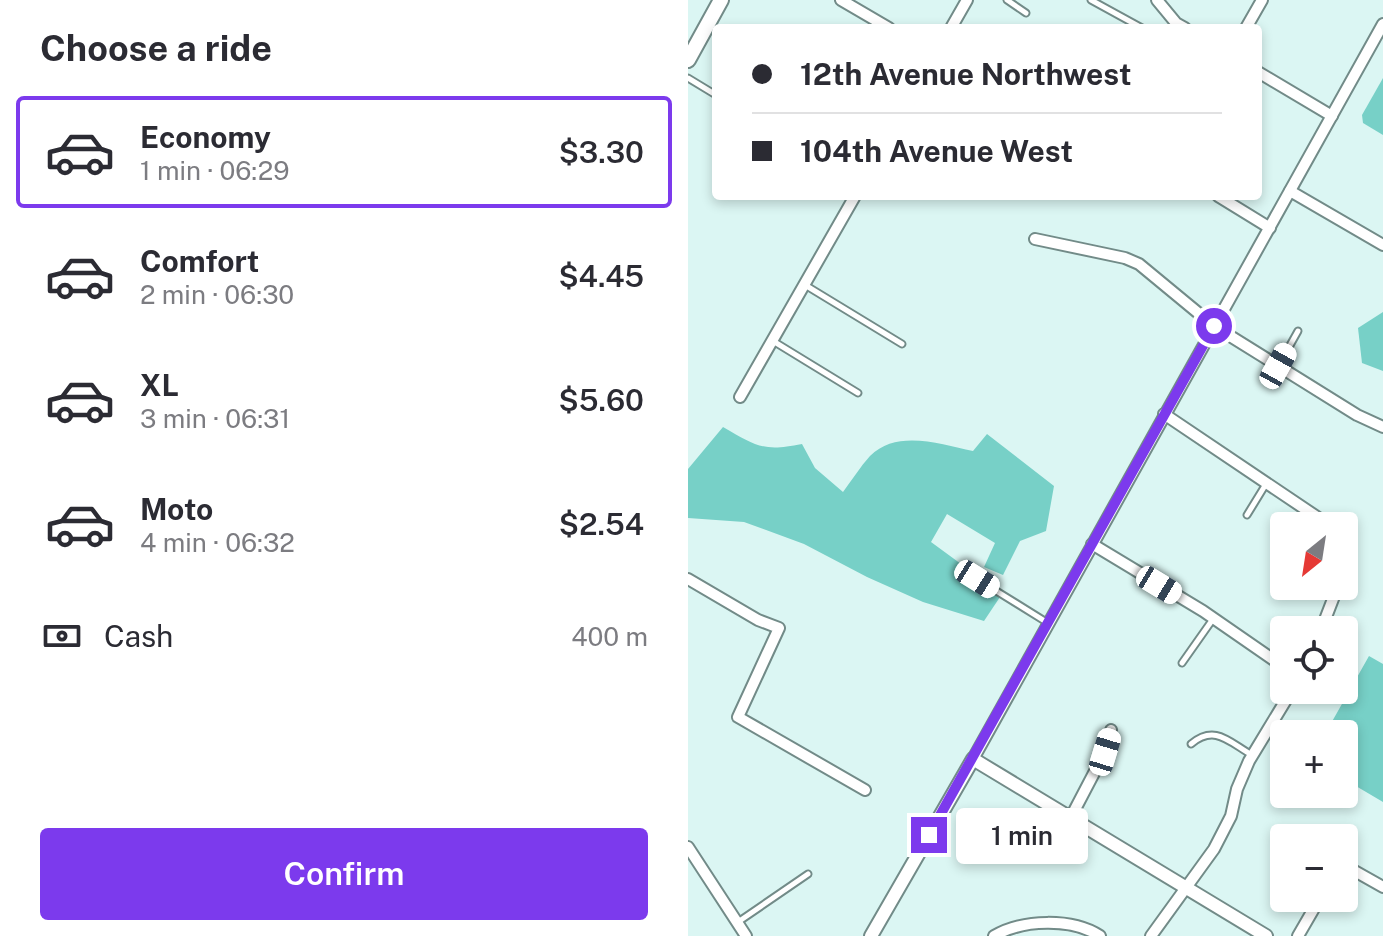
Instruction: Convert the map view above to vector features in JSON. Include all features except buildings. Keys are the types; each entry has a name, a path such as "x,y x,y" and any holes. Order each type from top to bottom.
{"main road":[{"path":"688,60 721,0"}],"street":[{"path":"841,0 882,24"},
{"path":"953,24 967,0"},
{"path":"1157,0 1179,24"},
{"path":"1248,24 1262,0"},
{"path":"871,936 1383,24"},
{"path":"1262,74 1332,116"},
{"path":"1290,191 1383,245"},
{"path":"740,397 853,200"},
{"path":"1224,200 1270,228"},
{"path":"1035,239 1125,258 1139,264 1214,326 1357,415 1383,427"},
{"path":"1164,414 1310,512"},
{"path":"1092,544 1270,657"},
{"path":"688,579 758,620 779,628 738,717 865,790"},
{"path":"1151,936 1214,849 1231,816 1237,789 1253,755 1284,704"},
{"path":"1071,817 1105,752 1111,730"},
{"path":"973,759 1266,936"},
{"path":"688,847 746,936"},
{"path":"1358,873 1383,887"},
{"path":"1298,936 1312,912"},
{"path":"994,936 1023,925 1056,923 1093,931 1100,936"}],"lane":[{"path":"1007,0 1026,13"},
{"path":"1091,0 1135,24"},
{"path":"688,78 712,93"},
{"path":"804,285 902,344"},
{"path":"1278,366 1298,331"},
{"path":"772,341 858,393"},
{"path":"1247,515 1267,483"},
{"path":"977,579 1049,623"},
{"path":"1182,663 1214,619"},
{"path":"1191,744 1204,734 1212,733 1253,755"},
{"path":"738,922 808,874"}],"shaded area":[{"path":"1383,78 1383,135 1363,123 1362,115"},
{"path":"1383,312 1383,371 1362,363 1358,328"},
{"path":"723,427 760,446 802,444 815,468 843,492 870,456 893,443 933,442 973,451 987,434 1054,486 1046,531 1020,541 1003,575 984,567 995,543 947,514 931,542 1002,594 984,621 923,602 804,544 744,522 688,518 688,469"},
{"path":"1369,656 1383,664 1383,802 1358,787 1358,720 1333,720 1342,704 1358,704 1358,676"}],"route":[{"path":"929,835 1214,326"}]}
